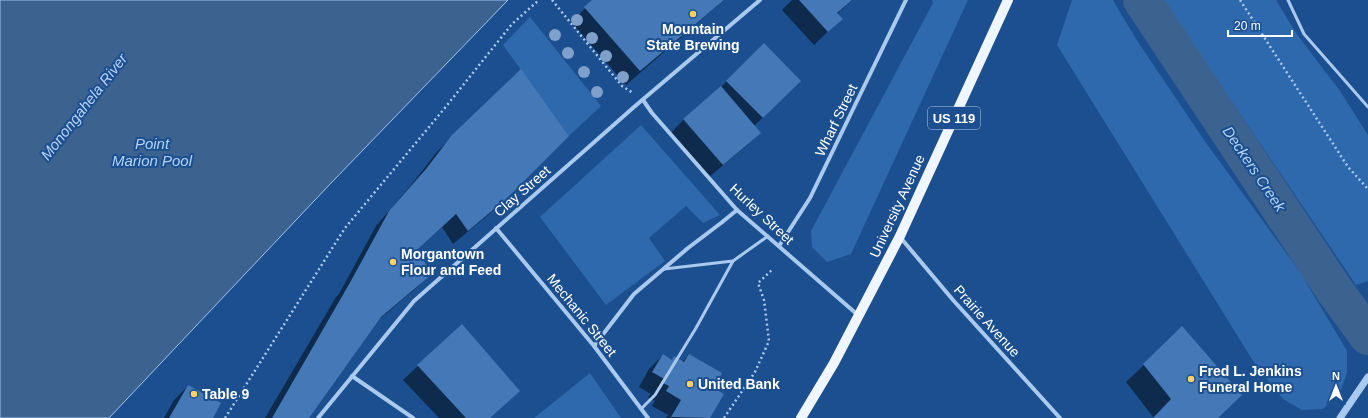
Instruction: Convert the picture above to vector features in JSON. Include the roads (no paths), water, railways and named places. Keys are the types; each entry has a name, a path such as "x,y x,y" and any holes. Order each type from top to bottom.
{"main road":[{"name":"University Avenue","path":"801,418 834,363 900,236 1008,0"}],"street":[{"name":"Clay Street","path":"318,418 414,301 643,100 760,0"},
{"name":"Wharf Street","path":"779,246 810,198 906,0"},
{"name":"Hurley Street","path":"643,100 652,113 737,210 859,316"},
{"path":"594,346 634,294 688,248 737,210"},
{"name":"Mechanic Street","path":"496,228 594,346 648,418"},
{"name":"Prairie Avenue","path":"900,236 953,300 1060,418"},
{"path":"352,376 413,418"},
{"path":"1340,418 1368,377"}],"lane":[{"path":"1288,0 1304,34 1368,107"},
{"path":"664,269 733,260 768,236"},
{"path":"641,409 655,395 696,328 733,260"}],"water":[{"name":"Point Marion Pool","path":"0,0 508,0 332,182 109,418 0,418"}],"waterway":[{"name":"Deckers Creek","path":"1142,0 1335,291 1368,336"}],"place":[{"name":"Mountain State Brewing","path":"693,14"},
{"name":"Morgantown Flour and Feed","path":"393,262"},
{"name":"Fred L. Jenkins Funeral Home","path":"1191,379"},
{"name":"United Bank","path":"690,384"},
{"name":"Table 9","path":"194,394"}],"water label":[{"name":"Monongahela River","path":"84,107"}]}
